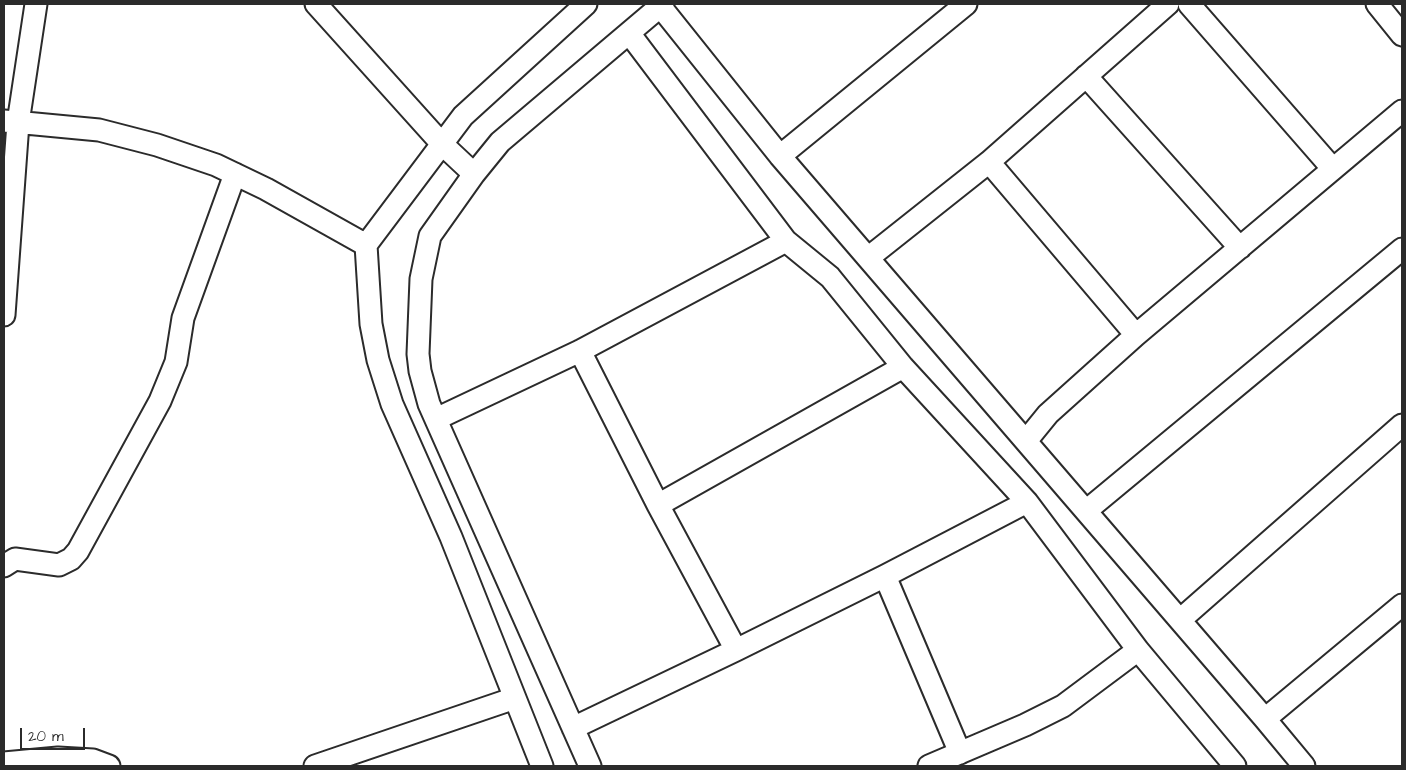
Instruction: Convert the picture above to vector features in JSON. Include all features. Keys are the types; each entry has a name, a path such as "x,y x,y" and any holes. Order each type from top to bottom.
{"street":[{"path":"4,159 36,4"},
{"path":"316,4 442,144 474,174"},
{"path":"542,766 451,537 389,395 378,360 371,324 366,245 463,116 586,4"},
{"path":"780,156 966,4"},
{"path":"868,258 989,162 1168,4"},
{"path":"1189,4 1334,169"},
{"path":"590,766 423,388 418,354 421,279 430,236 474,174 500,142 662,5 780,156 1304,766"},
{"path":"1383,6 1402,35"},
{"path":"629,33 786,241 830,277 903,367 1027,502 1138,650 1235,766"},
{"path":"1086,76 1240,248"},
{"path":"1026,441 1048,414 1136,335 1402,111"},
{"path":"11,122 99,130 157,145 216,165 266,189 366,245"},
{"path":"4,315 11,122"},
{"path":"989,162 1136,335"},
{"path":"4,566 15,559 59,565 71,559 78,550 160,401 176,362 183,318 235,174"},
{"path":"436,419 580,351 786,241"},
{"path":"1086,511 1402,249"},
{"path":"580,351 658,504 736,650"},
{"path":"658,504 903,367"},
{"path":"1180,620 1402,425"},
{"path":"573,728 885,576 1027,502"},
{"path":"885,576 960,753"},
{"path":"1265,719 1402,605"},
{"path":"929,766 1025,725 1062,706 1138,650"},
{"path":"315,766 515,698"},
{"path":"4,763 58,758 93,760 108,766"}]}
